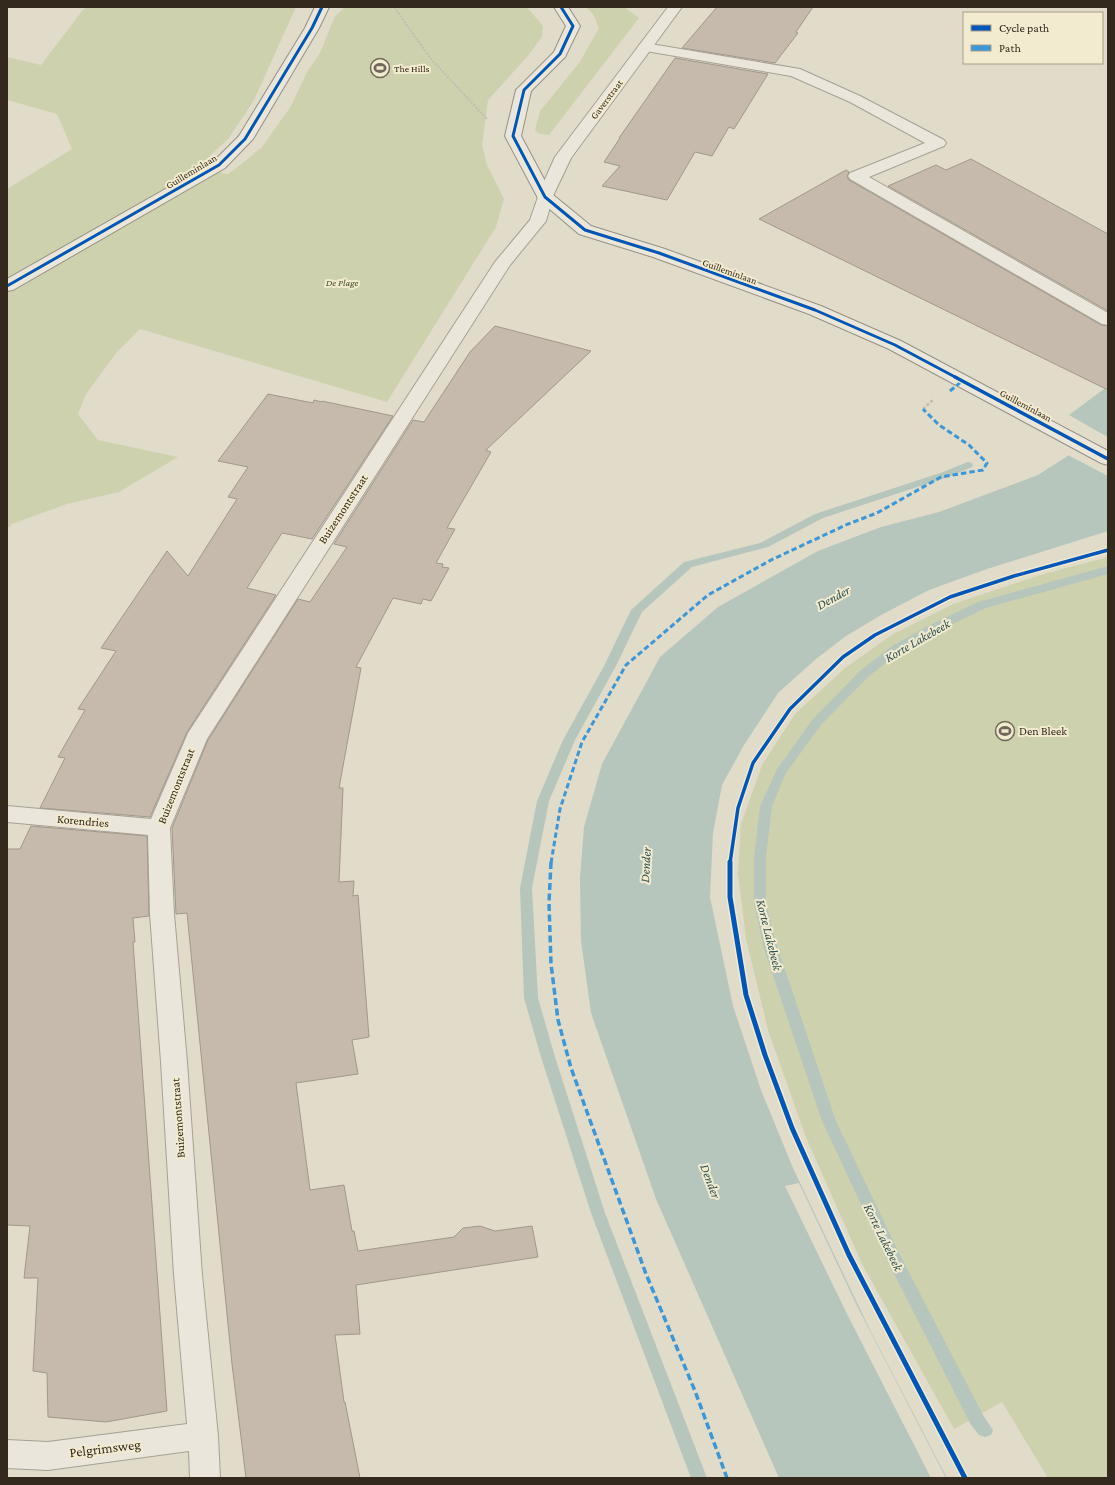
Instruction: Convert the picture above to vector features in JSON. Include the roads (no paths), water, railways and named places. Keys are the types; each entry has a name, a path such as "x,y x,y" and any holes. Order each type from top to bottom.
{"street":[{"name":"Guilleminlaan","path":"7,286 219,165 245,139 312,28 322,7"},
{"name":"Guilleminlaan","path":"561,7 573,26 560,54 524,90 513,136 545,197 585,230 659,253 815,310 895,345 1108,459"},
{"name":"Gaverstraat","path":"545,197 563,157 675,7"},
{"path":"645,47 795,72 855,99 938,143 856,176 1108,320"},
{"name":"Buizemontstraat","path":"205,1478 203,1436 188,1275 174,1062 162,914 159,828 196,738 503,262 538,221 545,197"},
{"name":"Korendries","path":"7,814 159,828"},
{"name":"Pelgrimsweg","path":"7,1454 48,1456 203,1436"}],"water":[{"name":"Dender","path":"1108,386 1108,531 987,569 929,590 883,614 846,636 816,659 778,693 744,745 722,785 713,833 710,897 733,1006 761,1090 793,1168 871,1332 947,1478 779,1478 656,1199 591,1013 581,941 580,878 584,827 602,764 660,657 718,607 818,551 881,527 939,512 1038,475 1102,434 1069,415"}],"waterway":[{"path":"699,1478 598,1213 548,1057 531,998 526,888 543,801 569,740 610,666 637,610 688,564 764,545 819,516 947,474 968,465"},
{"name":"Korte Lakebeek","path":"985,1430 977,1420 893,1257 829,1121 771,949 760,904 760,857 766,806 781,772 817,722 865,673 896,649 932,629 982,605 1108,570"}],"place":[{"name":"The Hills","path":"380,68"},
{"name":"Den Bleek","path":"1005,731"}],"park label":[{"name":"De Plage","path":"342,282"}]}
